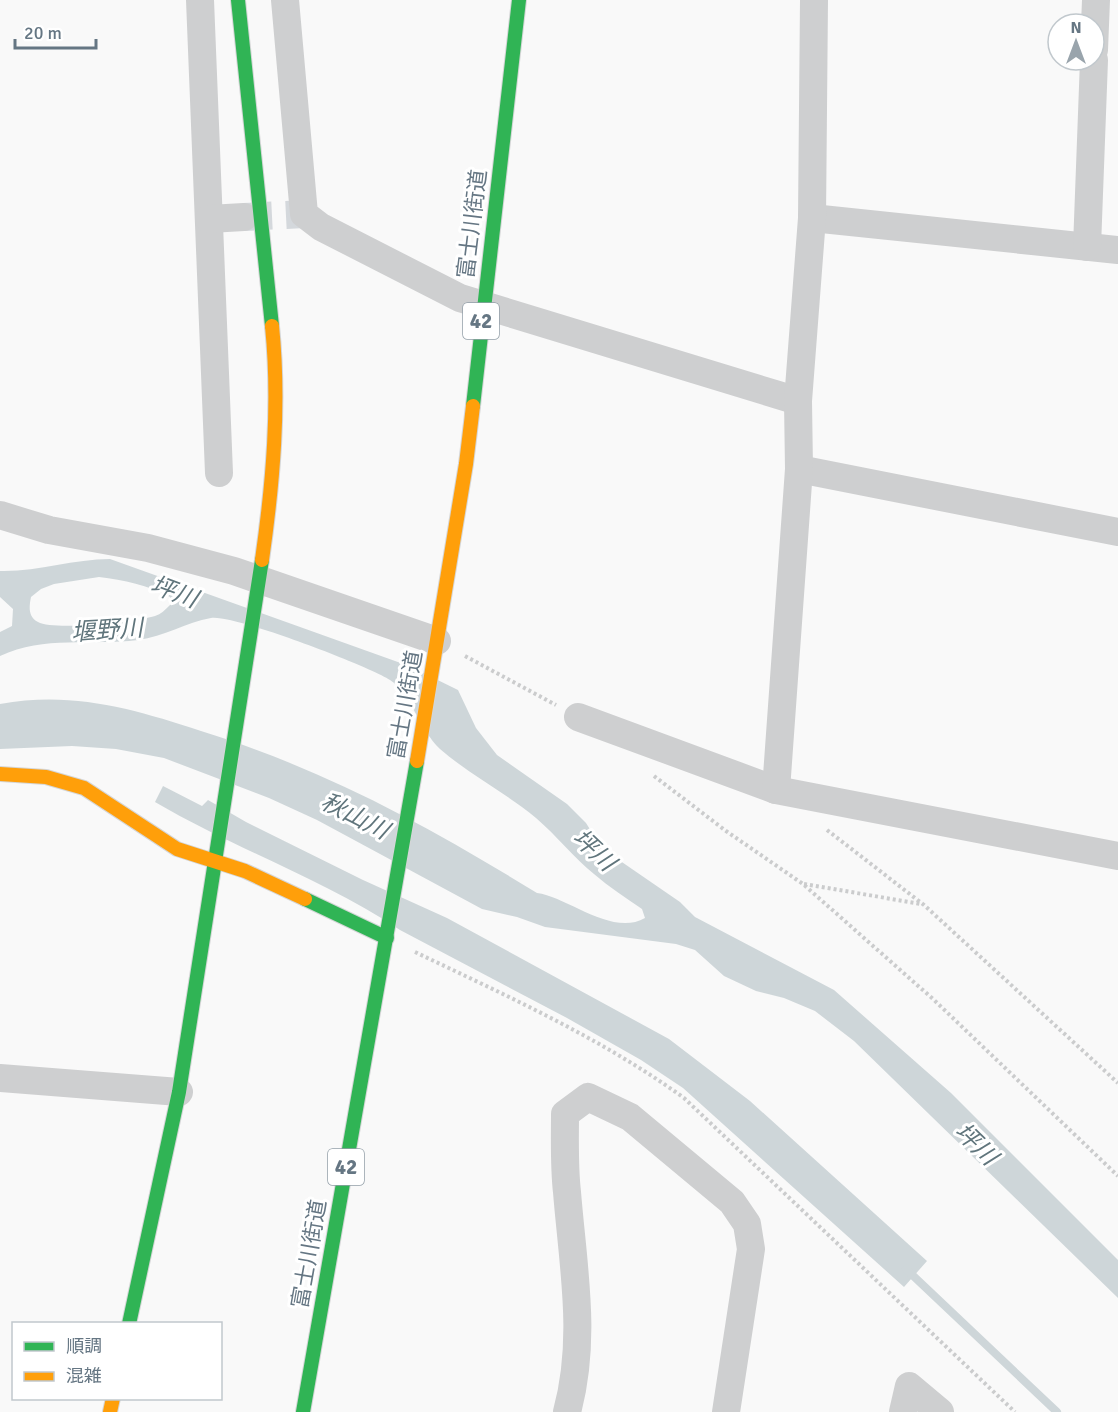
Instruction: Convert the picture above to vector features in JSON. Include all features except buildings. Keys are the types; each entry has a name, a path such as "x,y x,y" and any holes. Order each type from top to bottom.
{"street":[{"path":"200,0 219,473"},
{"path":"129,1322 179,1092 272,492 275,406 273,337 238,0"},
{"path":"285,0 304,214 321,227 449,292 483,305 798,401"},
{"name":"富士川街道","path":"303,1412 390,921 466,464 519,0"},
{"path":"776,790 799,469 798,401 812,218 814,0"},
{"path":"1087,247 1094,72"},
{"path":"208,219 243,217"},
{"path":"812,218 1118,250"},
{"path":"799,469 1118,532"},
{"path":"0,515 49,530 148,548 234,571 437,641"},
{"path":"578,717 776,790 1118,856"},
{"path":"0,774 46,777 84,788 177,849 245,871 387,938"},
{"path":"0,1078 179,1092"},
{"path":"567,1412 573,1390 579,1331 566,1189 565,1114 588,1097 630,1117 732,1202 747,1224 751,1249 726,1412"},
{"path":"903,1412 909,1386 940,1412"}],"path":[{"path":"822,826 924,904 1118,1083"},
{"path":"924,904 803,884 933,999 1118,1176"}],"water":[{"path":"110,559 409,666 458,690 476,728 497,755 567,804 586,823 598,842 616,858 680,902 695,917 834,990 951,1093 1118,1260 1118,1298 854,1041 815,1011 784,998 756,991 724,976 695,950 676,944 545,927 517,917 482,909 317,820 269,798 164,758 116,749 72,746 0,749 0,704 53,700 78,701 127,709 247,746 333,781 415,822 537,893 619,923 632,923 645,918 642,909 587,868 536,818 440,749 397,686 377,673 356,664 272,632 224,619 211,618 138,640 51,643 34,645 0,656 0,632 12,626 13,609 0,597 0,571 28,570","holes":["99,577 153,589 170,597 170,605 155,616 95,625 47,625 38,622 31,615 31,597 41,589 54,584"]},
{"path":"163,786 202,806 208,800 246,822 363,880 447,918 669,1039 750,1101 927,1261 904,1287 683,1088 641,1060 567,1018 400,930 340,895 216,835 155,802"}],"waterway":[{"path":"906,1269 1057,1412"}],"tunnel":[{"path":"244,217 304,214"}],"traffic: fast":[{"path":"238,0 272,326"},
{"path":"473,406 519,0"},
{"path":"129,1322 179,1092 262,560"},
{"path":"303,1412 417,761"},
{"path":"305,899 387,938"}],"traffic: slow":[{"path":"262,560 274,443 275,385 272,326"},
{"path":"417,761 466,464 473,406"},
{"path":"0,774 46,777 84,788 177,849 245,871 305,899"},
{"path":"110,1412 113,1400"}],"water label":[{"name":"坪川","path":"174,592"},
{"name":"堰野川","path":"107,630"},
{"name":"秋山川","path":"355,816"},
{"name":"坪川","path":"594,850"},
{"name":"坪川","path":"976,1144"}]}
